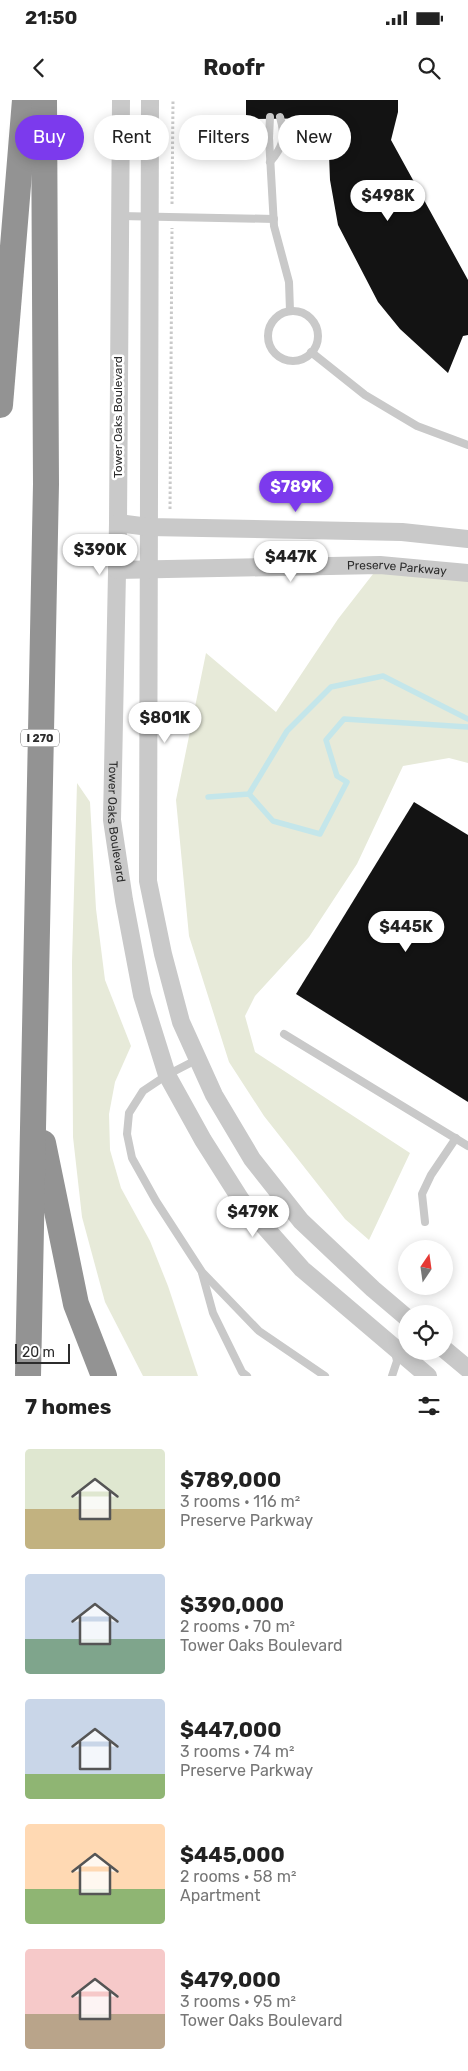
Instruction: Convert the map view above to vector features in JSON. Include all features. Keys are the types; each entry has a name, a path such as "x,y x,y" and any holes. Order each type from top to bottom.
{"highway":[{"path":"0,405 25,100"},
{"name":"I 270","path":"28,1376 46,484 44,100"},
{"path":"34,1008 44,1150 76,1304 104,1376"}],"street":[{"name":"Tower Oaks Boulevard","path":"121,100 118,523 112,820 124,900 142,994 167,1075 202,1140 241,1200 302,1269 428,1376"},
{"path":"150,100 148,881 163,954 181,1022 214,1095 252,1158 302,1220 373,1289 398,1310"},
{"path":"118,523 148,527 402,532 468,539"},
{"name":"Preserve Parkway","path":"117,570 380,565 468,573"},
{"path":"453,1356 468,1369"}],"lane":[{"path":"270,117 269,138 274,219 289,282 290,311"},
{"path":"270,162 278,153"},
{"path":"120,216 274,219"},
{"path":"290,311 298,312 310,318 316,326 317,340 311,352 302,359 294,361 284,359 274,353 268,336 272,322 280,314 290,311"},
{"path":"311,352 365,395 410,422 468,445"},
{"path":"284,1034 468,1146"},
{"path":"198,1060 167,1075 143,1091 130,1113 127,1134 132,1158 156,1201 202,1272 259,1331 325,1376"},
{"path":"425,1222 422,1194 431,1175 456,1138"},
{"path":"202,1272 212,1314 242,1372 247,1376"},
{"path":"392,1376 397,1361 394,1348"}],"path":[{"path":"169,527 173,100"}],"green space":[{"path":"380,565 468,573 468,763 449,758 403,766 357,864 309,937 255,996 245,1016 255,1052 410,1153 369,1240 345,1219 264,1116 229,1062 189,936 176,800 206,653 276,712 338,619"},
{"path":"77,783 90,802 96,909 105,980 131,1046 115,1082 109,1114 110,1150 121,1188 150,1241 168,1286 198,1376 143,1376 105,1302 82,1217 73,1137 72,962"}],"building":[{"path":"246,100 398,100 398,112 391,140 468,280 468,335 463,336 448,373 400,329 378,302 338,225 330,180 329,160 351,160 351,115 278,115 278,119 268,119 268,115 246,115"},
{"path":"414,802 468,835 468,1102 296,994"}],"waterway":[{"path":"208,797 249,794 287,731 331,687 383,676 468,719"},
{"path":"249,794 273,821 320,834 347,782 337,776 326,740 344,719 468,727"}]}
